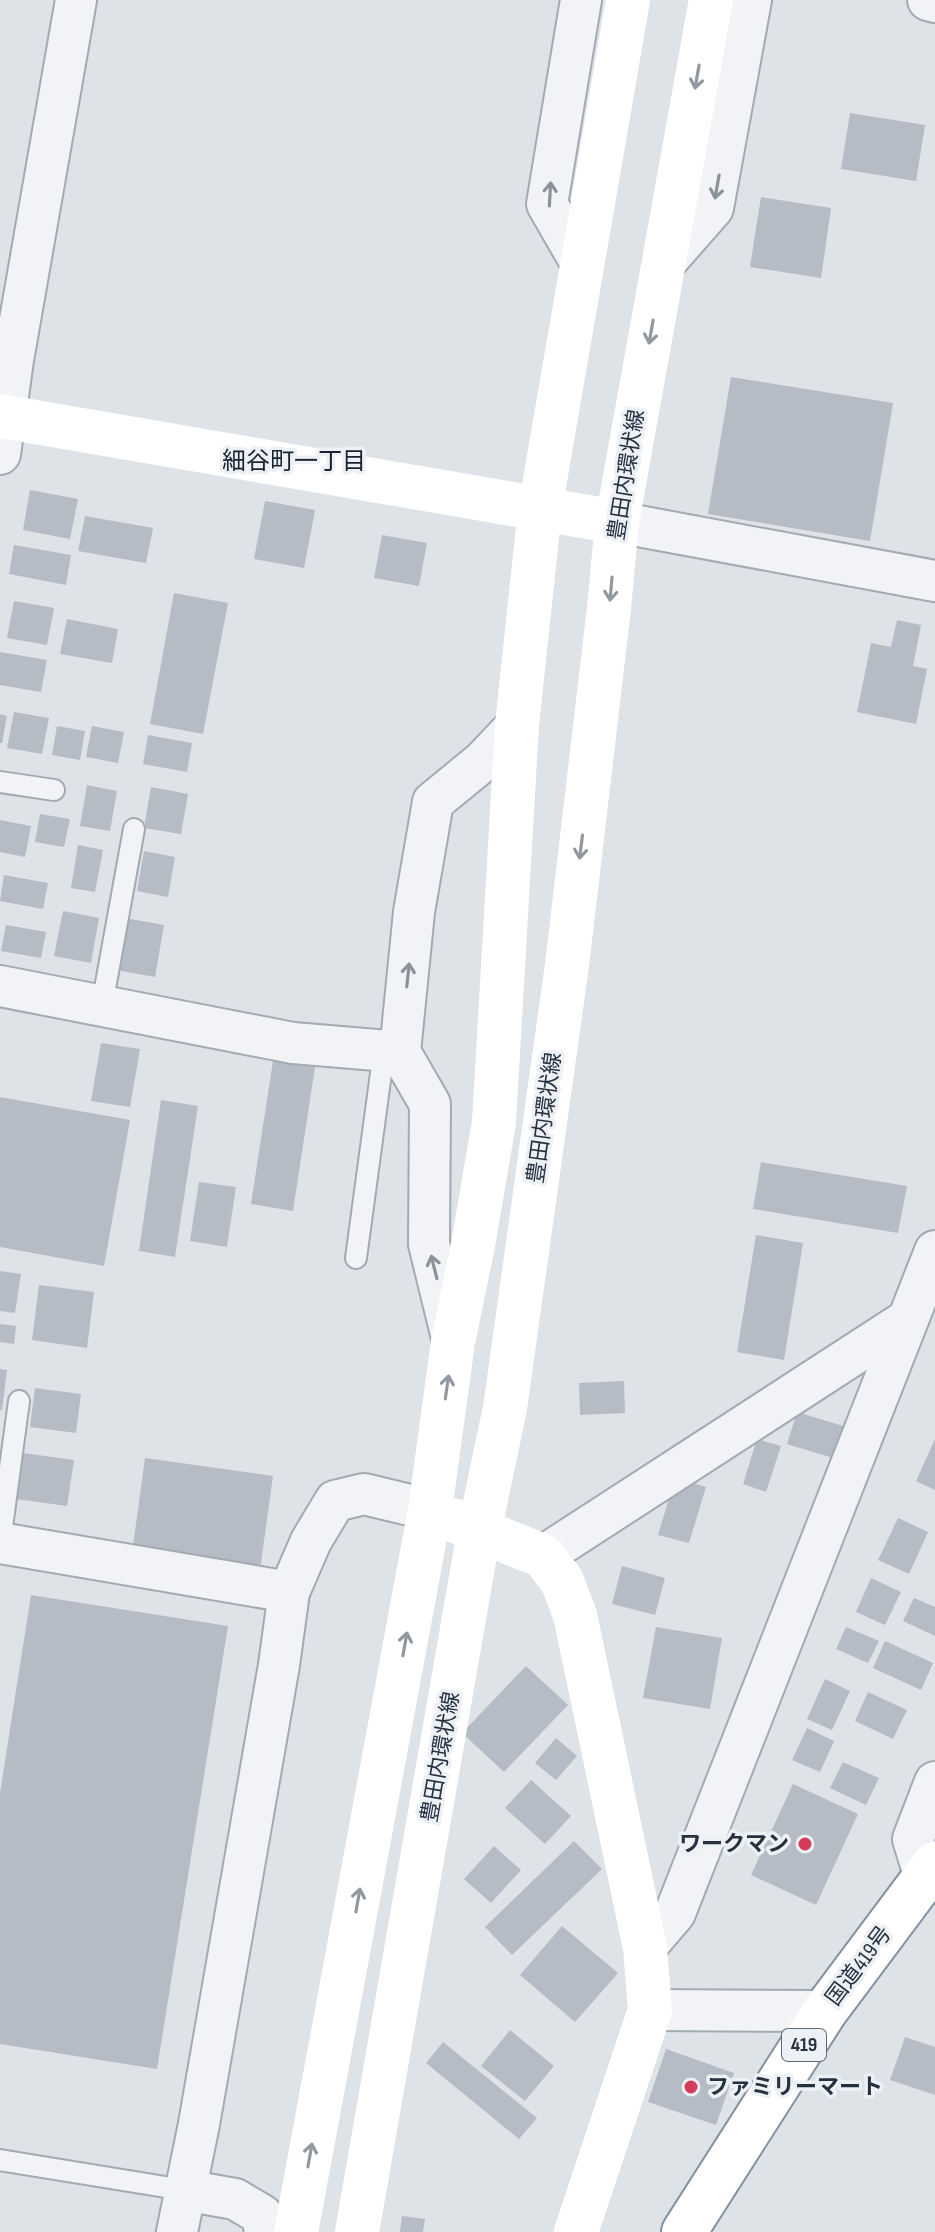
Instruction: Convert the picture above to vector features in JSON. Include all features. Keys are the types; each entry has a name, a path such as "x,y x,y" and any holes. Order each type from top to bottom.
{"main road":[{"path":"296,2232 430,1510 453,1342 494,1122 517,725 540,509 628,0"},
{"name":"豊田内環状線","path":"357,2232 479,1532 505,1408 567,965 617,522 711,0"},
{"path":"2,429 617,522"},
{"path":"430,1510 543,1556 562,1581 575,1615 645,1948 650,2010 576,2232"},
{"name":"国道419号","path":"684,2232 825,2011 930,1871"}],"street":[{"path":"2,429 76,0"},
{"path":"581,0 547,204 581,263"},
{"path":"663,265 713,208 751,0"},
{"path":"928,0 935,2"},
{"path":"617,522 935,581"},
{"path":"453,1342 429,1244 430,1104 392,1052 433,802 483,761 517,725"},
{"path":"0,986 293,1043 392,1052"},
{"path":"645,1948 675,1913 907,1320 932,1267"},
{"path":"543,1556 907,1320"},
{"path":"177,2232 199,2124 289,1592 311,1541 335,1501 364,1494 430,1510"},
{"path":"0,1543 289,1592"},
{"path":"930,1871 913,1839 935,1782"},
{"path":"650,2010 825,2011"},
{"path":"184,2190 235,2199 262,2215 265,2232"}],"lane":[{"path":"0,782 54,790"},
{"path":"102,1005 134,829"},
{"path":"356,1258 392,1052"},
{"path":"0,1543 19,1401"},
{"path":"0,2160 184,2190"}],"building":[{"path":"850,113 925,125 916,181 841,169"},
{"path":"761,197 831,208 821,278 750,267"},
{"path":"731,377 893,403 870,541 708,514"},
{"path":"30,490 78,499 70,539 23,530"},
{"path":"265,501 315,510 304,568 254,559"},
{"path":"85,516 153,528 146,563 78,551"},
{"path":"382,535 427,543 419,586 374,578"},
{"path":"14,545 71,555 66,585 9,574"},
{"path":"174,593 228,603 203,734 150,724"},
{"path":"14,601 54,608 47,645 7,638"},
{"path":"67,619 118,629 112,663 60,654"},
{"path":"897,620 921,625 913,666 927,669 916,724 857,712 871,643 891,647"},
{"path":"0,652 47,660 41,692 0,685"},
{"path":"14,712 49,718 42,754 7,748"},
{"path":"0,714 7,716 2,743 0,743"},
{"path":"57,726 85,731 80,760 52,755"},
{"path":"92,726 124,732 118,763 86,757"},
{"path":"148,735 192,743 187,772 143,764"},
{"path":"87,785 117,791 110,831 80,826"},
{"path":"151,787 188,794 181,834 144,828"},
{"path":"40,814 70,819 64,847 35,842"},
{"path":"0,820 31,826 25,857 0,852"},
{"path":"78,845 103,850 95,892 71,888"},
{"path":"144,851 175,857 168,897 137,891"},
{"path":"4,875 48,883 43,909 0,901"},
{"path":"63,911 99,918 91,963 54,956"},
{"path":"125,918 164,925 155,977 116,970"},
{"path":"6,925 46,932 41,958 1,951"},
{"path":"101,1043 140,1049 130,1107 91,1101"},
{"path":"273,1061 315,1067 293,1211 251,1204"},
{"path":"0,1097 130,1120 104,1266 0,1247"},
{"path":"161,1100 198,1106 175,1257 139,1251"},
{"path":"761,1162 907,1186 898,1233 753,1209"},
{"path":"199,1182 236,1187 227,1247 190,1241"},
{"path":"756,1235 803,1243 784,1360 737,1352"},
{"path":"0,1271 21,1274 15,1313 0,1311"},
{"path":"39,1285 94,1292 87,1348 32,1340"},
{"path":"0,1324 16,1326 14,1344 0,1342"},
{"path":"0,1369 7,1370 2,1410 0,1410"},
{"path":"624,1381 625,1413 580,1415 579,1383"},
{"path":"35,1388 81,1394 76,1433 30,1427"},
{"path":"797,1412 843,1426 833,1458 787,1444"},
{"path":"757,1439 781,1446 766,1492 743,1484"},
{"path":"935,1439 935,1490 916,1481"},
{"path":"23,1453 74,1460 67,1506 16,1499"},
{"path":"145,1458 273,1476 260,1570 132,1553"},
{"path":"675,1478 706,1487 689,1543 658,1535"},
{"path":"898,1518 928,1532 909,1574 878,1560"},
{"path":"622,1566 665,1578 655,1615 612,1604"},
{"path":"871,1578 901,1592 885,1625 856,1612"},
{"path":"31,1595 228,1626 157,2069 0,2044 0,1793"},
{"path":"914,1598 935,1607 935,1636 903,1621"},
{"path":"656,1627 722,1638 710,1709 643,1698"},
{"path":"846,1627 879,1641 868,1663 836,1649"},
{"path":"885,1641 933,1663 921,1690 873,1668"},
{"path":"526,1666 568,1705 504,1772 462,1733"},
{"path":"825,1679 850,1691 832,1730 807,1719"},
{"path":"868,1692 907,1710 893,1739 855,1721"},
{"path":"807,1728 834,1741 820,1772 792,1760"},
{"path":"556,1738 577,1756 556,1780 535,1763"},
{"path":"843,1762 879,1778 866,1805 830,1788"},
{"path":"531,1780 571,1816 545,1844 505,1808"},
{"name":"ワークマン","path":"793,1784 858,1814 816,1905 751,1875"},
{"path":"574,1841 602,1869 512,1955 485,1927"},
{"path":"494,1846 521,1870 491,1903 464,1879"},
{"path":"562,1926 618,1973 575,2022 520,1975"},
{"path":"510,2030 554,2066 525,2101 481,2066"},
{"path":"905,2037 935,2047 935,2095 890,2080"},
{"path":"443,2042 537,2118 519,2139 426,2063"},
{"name":"ファミリーマート","path":"666,2049 734,2073 716,2125 648,2102"},
{"path":"402,2216 425,2219 423,2232 400,2232"}],"place":[{"name":"ワークマン","path":"805,1844"},
{"name":"ファミリーマート","path":"691,2087"}],"district":[{"name":"細谷町一丁目","path":"294,461"}]}
